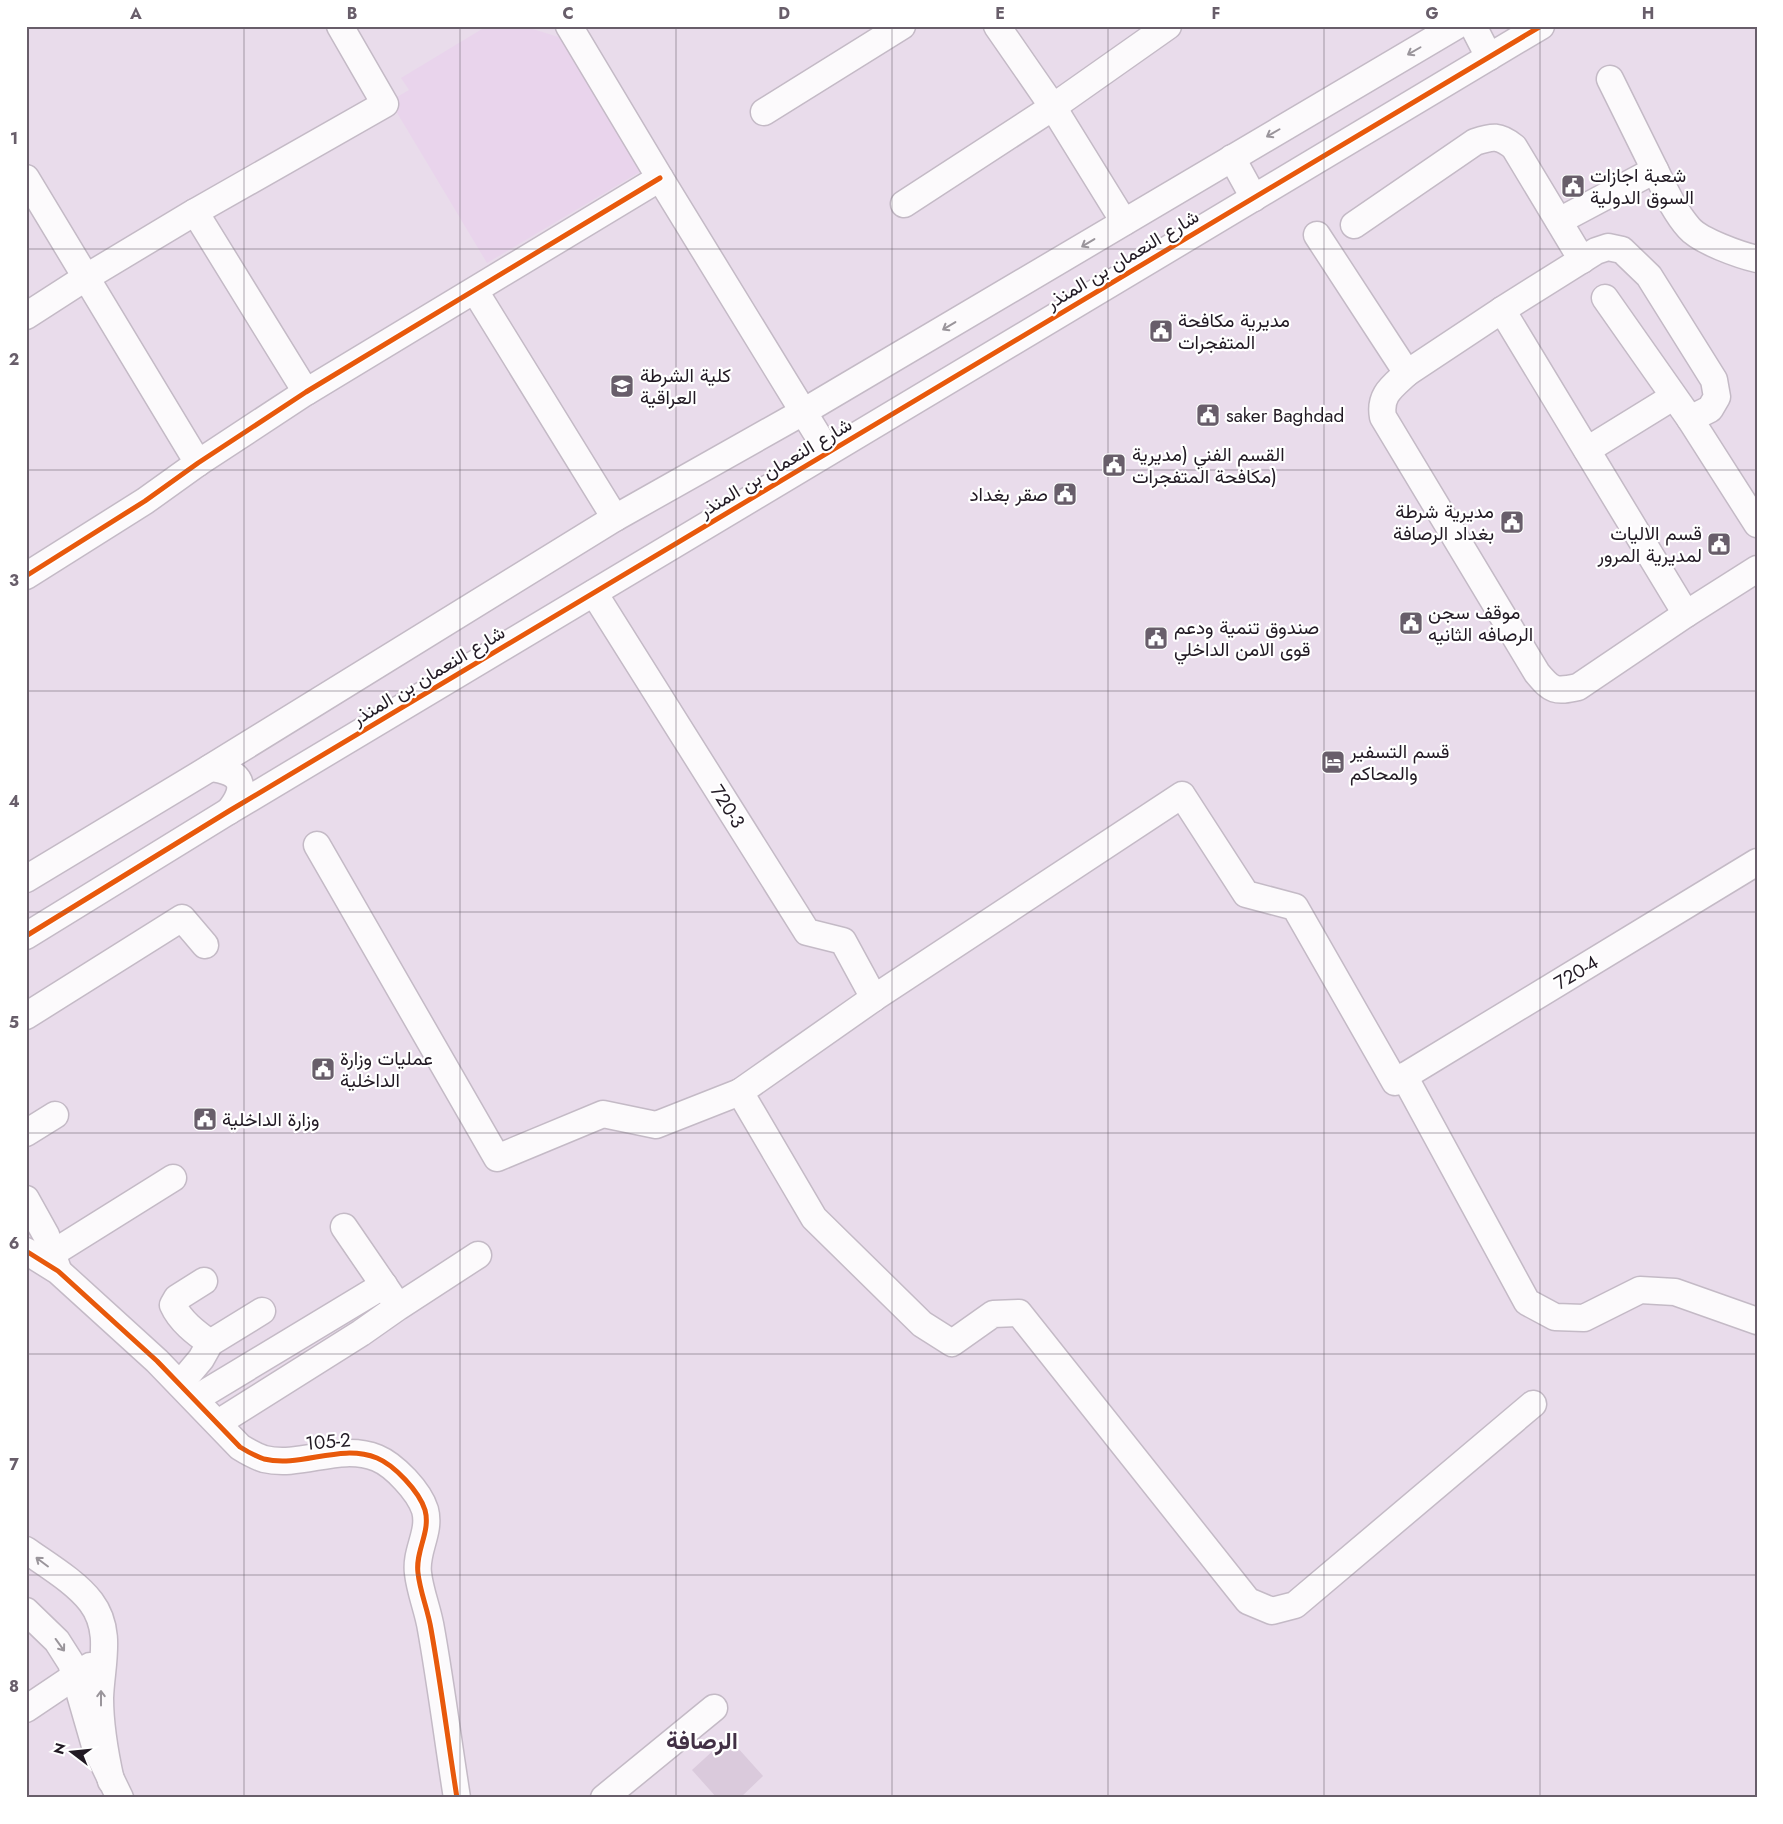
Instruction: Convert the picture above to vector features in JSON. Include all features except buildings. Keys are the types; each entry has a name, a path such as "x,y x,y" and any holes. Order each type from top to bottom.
{"street":[{"path":"26,316 195,212 386,104 340,26"},
{"path":"569,26 828,452"},
{"path":"764,112 902,26"},
{"path":"997,26 1053,108 1124,222"},
{"path":"904,204 1053,108 1168,26"},
{"name":"شارع النعمان بن المنذر","path":"26,879 210,768 615,518 803,412 1456,26"},
{"path":"1473,26 1489,57"},
{"name":"شارع النعمان بن المنذر","path":"26,936 828,452 1541,26"},
{"path":"1610,79 1670,200 1690,230 1714,244 1757,259"},
{"path":"1354,225 1475,142 1492,136 1505,140 1514,147 1582,260"},
{"path":"1232,158 1254,198"},
{"path":"1559,221 1655,170"},
{"path":"26,178 198,463"},
{"path":"26,575 145,501 198,463 306,392 476,291 660,178"},
{"path":"195,212 306,392"},
{"path":"1317,235 1406,373"},
{"path":"1690,419 1710,409 1717,397 1714,380 1649,276 1622,250 1608,247 1596,251 1406,373 1386,394 1381,406 1383,417 1532,665 1548,687 1562,691 1578,687 1686,614 1757,569"},
{"path":"476,291 615,518"},
{"path":"1604,298 1690,419 1757,524"},
{"path":"1502,310 1686,614"},
{"path":"1587,450 1673,397"},
{"name":"720-3","path":"594,593 807,932 843,941 874,998"},
{"path":"210,768 225,770 233,774 238,781 241,791 240,797 229,812"},
{"path":"317,845 497,1158 603,1114 656,1125 740,1092 874,998 1182,795 1246,894 1295,908 1400,1079 1528,1302 1555,1317 1584,1318 1640,1290 1675,1292 1757,1321"},
{"name":"720-4","path":"1400,1079 1757,862"},
{"path":"26,1016 182,918 205,945"},
{"path":"740,1092 814,1218 922,1324 952,1343 993,1314 1019,1313 1248,1601 1264,1608 1272,1611 1295,1605 1533,1404"},
{"path":"26,1133 55,1115"},
{"path":"55,1262 173,1178"},
{"name":"105-2","path":"27,1201 38,1218 55,1262"},
{"path":"344,1227 398,1307"},
{"name":"105-2","path":"26,1251 55,1262 157,1361 240,1447 264,1459 277,1461 347,1452 363,1453 392,1467 420,1499 427,1521 426,1532 419,1554 418,1576 431,1626 457,1798"},
{"path":"218,1423 361,1333 478,1255"},
{"path":"204,1281 177,1298 173,1305 176,1312 196,1334 210,1343"},
{"path":"187,1391 384,1285"},
{"path":"187,1391 210,1343 262,1310"},
{"path":"26,1550 76,1587 92,1603 102,1624 104,1657 101,1684 101,1719 106,1760 116,1789"},
{"path":"26,1611 57,1640 71,1663 95,1746 116,1789"},
{"path":"26,1710 104,1657"},
{"path":"604,1798 714,1708"}],"shaded area":[{"path":"487,26 523,26 565,39 643,170 487,263 390,101 409,90 401,78"},
{"path":"728,1737 763,1776 740,1798 717,1798 692,1770"}],"cycle path":[{"path":"26,936 229,811 1541,26"},
{"path":"26,576 145,501 198,463 306,392 660,178"},
{"path":"26,1251 58,1271 157,1361 243,1449 264,1459 278,1461 292,1461 335,1454 363,1454 384,1461 412,1487 425,1510 426,1526 419,1557 418,1573 431,1629 457,1798"}],"place":[{"name":"شعبة اجازات السوق الدولية","path":"1573,186"},
{"name":"مديرية مكافحة المتفجرات","path":"1161,331"},
{"name":"كلية الشرطة العراقية","path":"622,386"},
{"name":"saker Baghdad","path":"1208,415"},
{"name":"القسم الفني (مديرية مكافحة المتفجرات)","path":"1114,465"},
{"name":"صقر بغداد","path":"1065,494"},
{"name":"مديرية شرطة بغداد الرصافة","path":"1512,522"},
{"name":"قسم الاليات لمديرية المرور","path":"1719,544"},
{"name":"موقف سجن الرصافه الثانيه","path":"1411,623"},
{"name":"صندوق تنمية ودعم قوى الامن الداخلي","path":"1156,638"},
{"name":"قسم التسفير والمحاكم","path":"1333,762"},
{"name":"عمليات وزارة الداخلية","path":"323,1069"},
{"name":"وزارة الداخلية","path":"205,1119"}],"district":[{"name":"الرصافة","path":"702,1741"}]}
